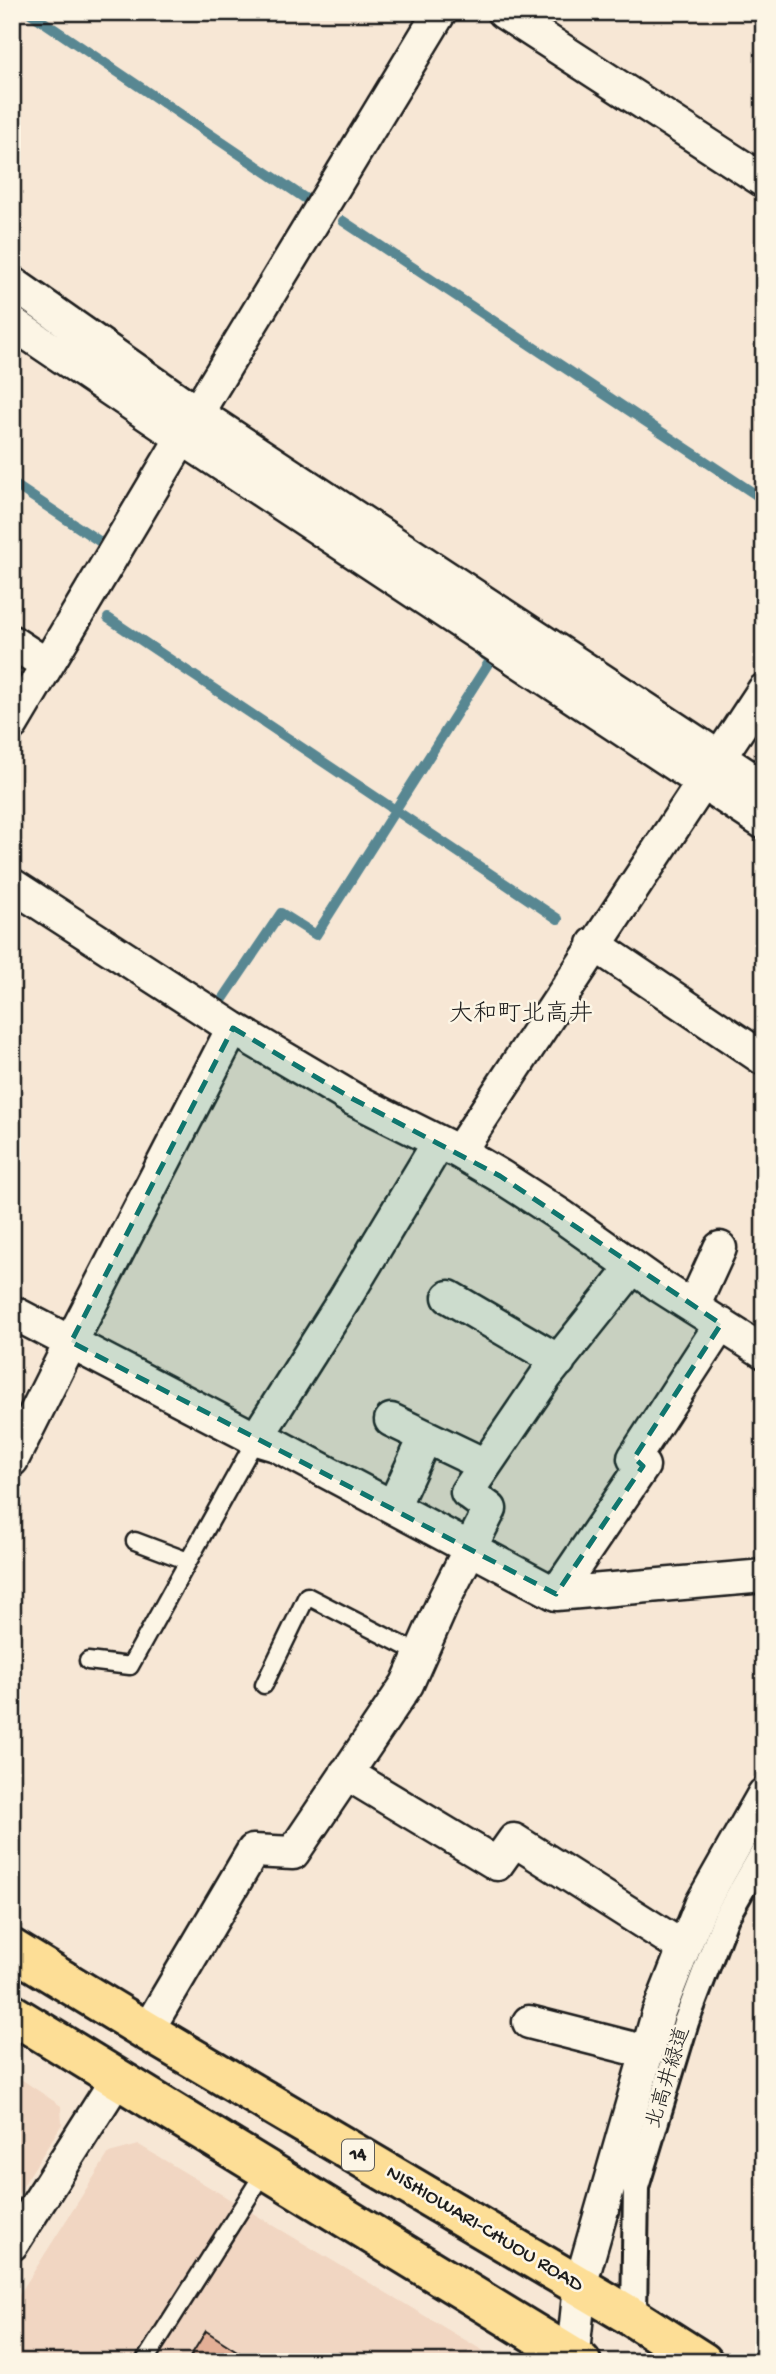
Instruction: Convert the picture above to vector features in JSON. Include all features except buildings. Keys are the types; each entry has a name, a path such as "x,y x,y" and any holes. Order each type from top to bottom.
{"main road":[{"name":"NISHIOWARI-CHUOU ROAD","path":"12,1949 634,2318 703,2362"},
{"path":"12,2014 575,2360"}],"street":[{"path":"12,724 189,425 440,12"},
{"path":"503,12 764,181"},
{"path":"12,283 189,425"},
{"path":"12,323 189,425 710,770 764,823"},
{"path":"12,642 47,665"},
{"path":"256,1439 344,1300 594,944 764,690"},
{"path":"710,770 764,787"},
{"path":"12,885 233,1028 353,1099 449,1147 542,1203 693,1307 764,1352"},
{"path":"594,944 764,1059"},
{"path":"12,1460 233,1028"},
{"path":"693,1307 720,1248"},
{"path":"147,2031 253,1851 293,1853 407,1684 469,1548 490,1509 467,1492 559,1361 634,1267"},
{"path":"449,1297 559,1361"},
{"path":"12,1312 256,1439 276,1445 556,1594 764,1576"},
{"path":"556,1594 643,1466 634,1458 721,1324"},
{"path":"391,1420 485,1465"},
{"path":"393,1507 425,1438"},
{"path":"346,1773 497,1864 514,1840 684,1948"},
{"path":"575,2360 580,2286 659,2014 701,1905 764,1794"},
{"name":"北高井緑道","path":"634,2318 636,2187 687,2022 726,1917 764,1852"},
{"path":"529,2022 647,2052"},
{"path":"12,2244 117,2079"}],"lane":[{"path":"88,1661 130,1666 256,1439"},
{"path":"135,1541 188,1561"},
{"path":"264,1685 307,1596 420,1654"},
{"path":"144,2362 265,2171"}],"highlighted area":[{"path":"233,1028 353,1099 500,1176 721,1324 634,1458 643,1466 556,1594 71,1342"}],"shaded area":[{"path":"12,2073 61,2106 62,2124 12,2203"},
{"path":"139,2145 502,2362 12,2362 12,2306 109,2153"}],"waterway":[{"path":"29,12 309,201"},
{"path":"343,221 764,500"},
{"path":"12,483 102,543"},
{"path":"108,618 558,919"},
{"path":"223,999 281,913 316,935 491,659 481,653"}],"district":[{"name":"大和町北高井","path":"521,1015"}]}
